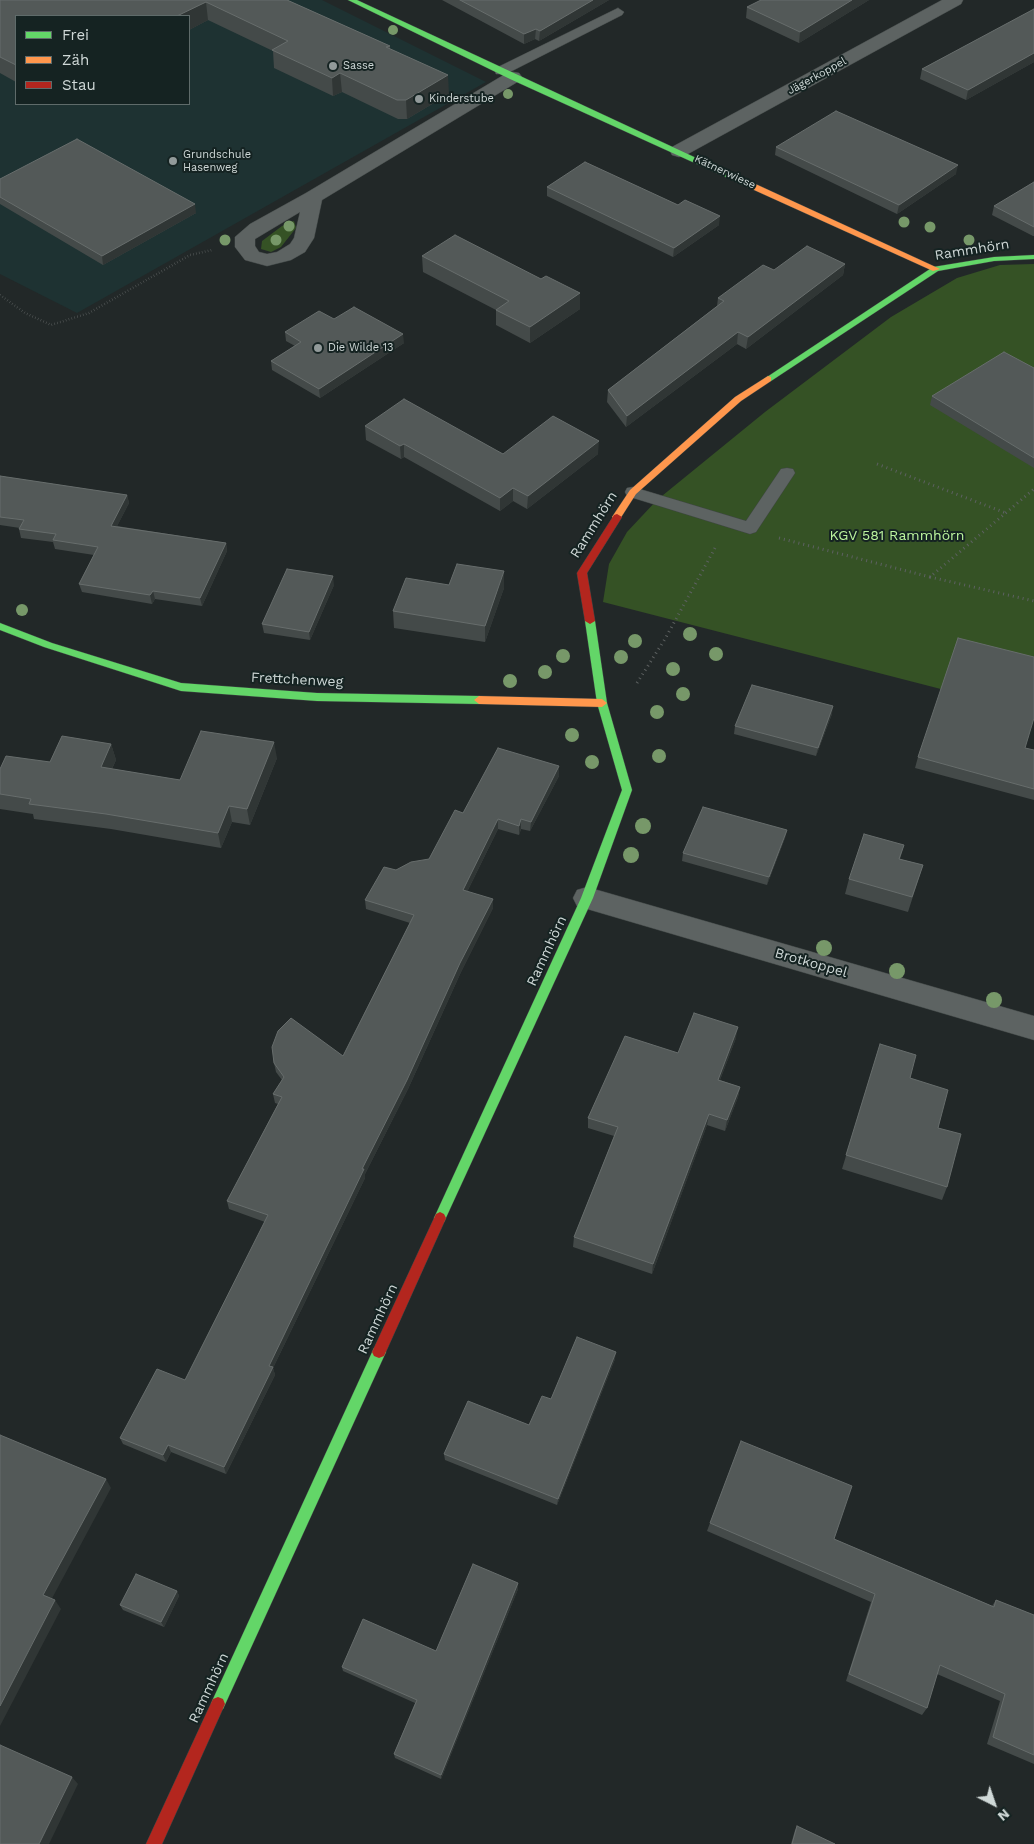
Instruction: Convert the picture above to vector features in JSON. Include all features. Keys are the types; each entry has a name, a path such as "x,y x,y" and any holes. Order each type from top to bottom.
{"street":[{"name":"Kätnerwiese","path":"352,0 507,74 936,269"},
{"name":"Jägerkoppel","path":"679,151 955,0"},
{"path":"313,197 304,238 298,248 284,256 267,260 252,256 245,247 245,237 257,228 313,197 507,74"},
{"name":"Rammhörn","path":"154,1844 588,898 627,790 602,703 582,573 633,492 738,399 936,269 994,259 1034,257"},
{"name":"Frettchenweg","path":"0,626 48,645 181,687 317,697 602,703"},
{"name":"Brotkoppel","path":"588,898 1034,1028"}],"lane":[{"path":"507,74 618,12"},
{"path":"633,492 750,528 787,473"}],"path":[{"path":"0,295 25,313 51,325 89,314 190,255 217,249 245,247"},
{"path":"877,464 1007,513"},
{"path":"930,577 1034,489"},
{"path":"602,703 636,686 665,639 716,546 750,528 808,547 1034,600"}],"shaded area":[{"name":"Grundschule Hasenweg","path":"0,0 322,0 486,82 77,313 0,274"}],"green space":[{"path":"294,221 296,228 281,247 271,252 261,249 262,241 282,226"},
{"name":"KGV 581 Rammhörn","path":"1034,264 1034,713 603,602 609,564 627,532 657,500 765,412 891,317 957,278 1000,265"}],"building":[{"path":"0,0 287,0 390,46 386,47 448,75 406,100 397,100 340,73 332,78 272,50 288,41 206,2 179,15 15,15 15,64 0,57"},
{"path":"460,0 593,0 540,31 536,29 524,34"},
{"path":"761,0 852,0 800,32 747,7"},
{"path":"1034,9 1034,53 968,90 922,69"},
{"path":"836,111 958,165 899,205 776,147"},
{"path":"77,139 195,204 102,256 0,197 0,179"},
{"path":"585,162 678,205 685,200 720,216 674,248 547,187"},
{"path":"1034,182 1034,227 994,206"},
{"path":"455,235 541,279 546,276 580,293 530,327 496,310 509,301 422,256"},
{"path":"807,246 845,264 748,337 738,332 627,416 608,390 724,301 718,298 763,265 774,270"},
{"path":"354,307 403,334 319,389 271,361 301,342 285,332 319,311 334,319"},
{"path":"1004,352 1034,368 1034,458 932,396"},
{"path":"404,399 503,454 553,416 599,441 528,496 513,488 500,498 404,444 400,446 365,426"},
{"path":"0,476 127,495 111,526 226,543 200,598 153,591 150,595 79,584 98,547 53,540 56,534 19,529 24,520 0,517"},
{"path":"457,564 504,571 485,626 393,611 406,578 449,585"},
{"path":"287,569 333,576 309,632 262,624"},
{"path":"958,638 1034,657 1034,718 1025,748 1034,750 1034,789 918,757"},
{"path":"752,685 833,706 818,748 735,726"},
{"path":"201,731 274,742 247,809 229,806 218,833 106,814 29,804 31,799 0,794 0,769 6,756 50,762 62,736 111,744 101,767 180,780"},
{"path":"498,748 559,766 531,822 521,819 519,826 498,819 463,890 493,899 460,963 407,1080 362,1169 364,1169 269,1366 273,1367 224,1467 168,1445 163,1455 120,1438 157,1369 185,1380 268,1215 227,1201 282,1097 273,1094 284,1077 274,1063 272,1047 278,1031 291,1018 343,1056 414,915 365,900 384,867 396,870 411,862 429,859 455,810 463,813"},
{"path":"703,807 787,830 769,877 683,853"},
{"path":"864,834 904,845 899,859 923,865 912,897 849,879"},
{"path":"694,1013 738,1027 718,1080 740,1087 727,1120 709,1114 653,1264 574,1237 618,1127 588,1118 625,1036 678,1053"},
{"path":"880,1044 916,1055 910,1078 948,1090 938,1128 961,1134 947,1187 846,1155"},
{"path":"577,1337 616,1352 558,1499 444,1454 468,1401 529,1425 542,1396 551,1399"},
{"path":"0,1435 106,1479 43,1595 55,1600 0,1706"},
{"path":"741,1441 852,1486 834,1539 994,1607 996,1600 1034,1615 1034,1755 993,1737 1005,1694 940,1665 927,1708 849,1674 875,1594 710,1523"},
{"path":"473,1564 518,1583 441,1775 394,1754 417,1700 342,1667 363,1619 436,1651"},
{"path":"136,1574 177,1591 161,1622 120,1605"},
{"path":"0,1745 72,1777 39,1844 0,1844"},
{"path":"797,1826 835,1844 792,1844"}],"traffic: fast":[{"path":"351,0 513,77 746,183"},
{"path":"768,379 936,269 994,259 1034,257"},
{"path":"440,1218 587,898 627,790 602,703 590,621"},
{"path":"0,626 48,645 181,687 317,697 479,700"},
{"path":"218,1704 379,1352"}],"traffic: slow":[{"path":"746,183 936,269"},
{"path":"617,517 633,492 738,399 768,379"},
{"path":"479,700 602,703"}],"traffic: jam":[{"path":"590,621 582,573 617,517"},
{"path":"379,1352 440,1218"},
{"path":"154,1844 218,1704"}],"place":[{"name":"Sasse","path":"333,66"},
{"name":"Kinderstube","path":"419,99"},
{"name":"Grundschule Hasenweg","path":"173,161"},
{"name":"Die Wilde 13","path":"318,348"}]}
